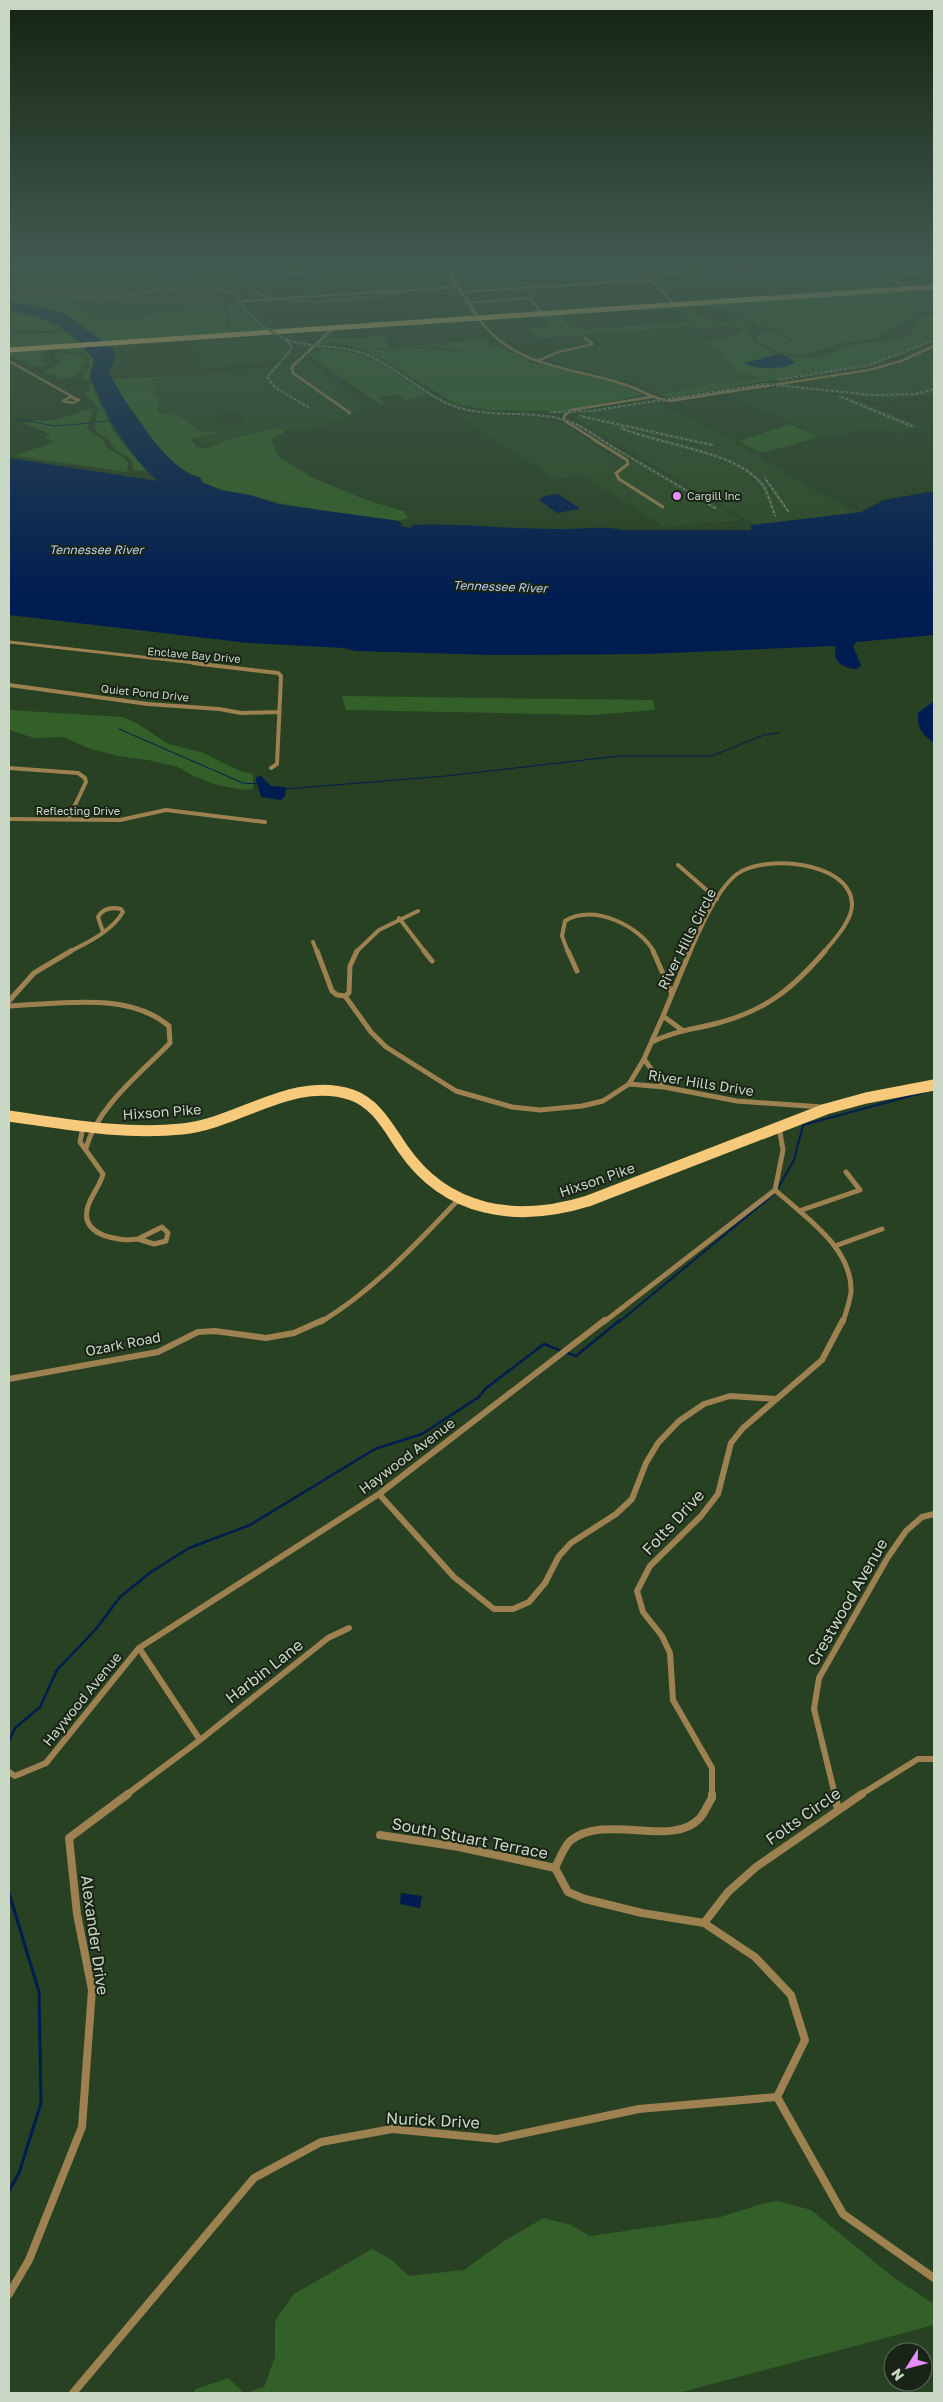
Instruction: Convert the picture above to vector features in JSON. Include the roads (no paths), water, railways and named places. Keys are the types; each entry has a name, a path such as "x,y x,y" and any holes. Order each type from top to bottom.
{"main road":[{"name":"Hixson Pike","path":"9,1116 95,1128 149,1131 189,1128 227,1119 285,1095 319,1090 332,1091 358,1097 374,1107 389,1125 412,1162 425,1176 459,1199 476,1206 507,1211 541,1212 574,1206 830,1108 934,1085"}],"street":[{"path":"35,376 79,400 73,403 63,401 66,398 73,397"},
{"path":"297,376 350,413"},
{"path":"594,376 620,383 663,401 831,376"},
{"path":"652,396 571,410 564,416 565,421 627,460 628,464 616,474 619,479 663,507"},
{"name":"Enclave Bay Drive","path":"9,642 187,664 273,672 281,676 277,764 271,768"},
{"name":"Quiet Pond Drive","path":"9,685 148,704 219,709 241,713 280,712"},
{"path":"9,768 78,773 86,778 86,782 68,820"},
{"name":"Reflecting Drive","path":"9,819 120,820 166,810 265,822"},
{"name":"River Hills Circle","path":"628,1084 644,1059 672,994 717,899 736,875 746,869 778,861 810,867 830,875 842,885 852,904 850,917 800,978 784,994 747,1014 728,1021 666,1034 652,1042"},
{"path":"678,865 717,899"},
{"path":"9,1001 22,983 43,966 87,944 103,932 122,916 120,909 111,907 100,913 98,917 103,932"},
{"path":"345,996 349,993 352,961 372,936 399,918 418,911"},
{"path":"577,971 564,939 562,930 564,924 568,919 585,914 604,916 633,928 644,937 672,994"},
{"path":"399,918 432,961"},
{"name":"River Hills Drive","path":"313,942 332,991 337,995 345,996 371,1032 386,1047 456,1091 482,1100 512,1107 540,1110 566,1108 603,1101 628,1084 664,1087 737,1101 830,1108"},
{"path":"9,1006 76,1004 119,1006 152,1012 169,1026 170,1043 95,1128 87,1138 86,1148"},
{"path":"663,1016 682,1030"},
{"path":"644,1059 664,1087"},
{"path":"83,1127 80,1142 103,1174 98,1190 87,1209 86,1217 90,1226 110,1239 138,1239 160,1244 166,1241 168,1233 162,1227 138,1239"},
{"path":"775,1190 784,1140 779,1127"},
{"path":"800,1211 860,1190 846,1172"},
{"name":"Folts Drive","path":"555,1868 569,1842 586,1832 623,1828 677,1831 699,1819 712,1798 712,1768 673,1700 670,1653 662,1636 643,1612 638,1592 650,1566 701,1516 718,1494 731,1443 743,1428 822,1360 842,1325 851,1293 850,1279 845,1262 835,1246 800,1211 775,1190"},
{"name":"Haywood Avenue","path":"9,1772 15,1776 46,1764 139,1648 379,1494 775,1190"},
{"name":"Ozark Road","path":"9,1379 46,1370 158,1351 197,1332 218,1332 266,1338 288,1334 316,1323 350,1304 376,1284 398,1264 459,1199"},
{"path":"835,1246 882,1229"},
{"path":"379,1494 454,1577 494,1609 513,1609 529,1602 545,1583 559,1556 571,1543 616,1514 632,1499 646,1463 658,1444 679,1421 704,1404 730,1396 776,1399"},
{"name":"Crestwood Avenue","path":"838,1809 814,1709 819,1678 888,1557 906,1531 922,1517 934,1514"},
{"name":"Harbin Lane","path":"200,1740 328,1638 349,1628"},
{"path":"139,1648 200,1740"},
{"name":"Alexander Drive","path":"9,2294 29,2260 82,2127 92,1990 77,1914 69,1838 200,1740"},
{"name":"Folts Circle","path":"704,1923 728,1892 756,1867 838,1809 918,1759 934,1759"},
{"name":"South Stuart Terrace","path":"380,1836 459,1847 555,1868"},
{"path":"555,1868 568,1892 585,1899 642,1913 704,1923 755,1957 791,1995 805,2040 777,2097 843,2214 924,2273 934,2278"},
{"name":"Nurick Drive","path":"73,2393 254,2178 321,2142 392,2129 497,2139 639,2108 777,2097"}],"water":[{"name":"Tennessee River","path":"111,376 135,415 161,449 187,472 200,477 202,482 221,490 250,495 278,504 399,521 402,524 400,526 411,528 413,525 465,525 536,529 751,530 751,525 861,512 884,500 934,491 934,635 856,642 853,646 861,665 857,669 844,666 837,661 836,648 834,646 645,654 495,655 355,651 344,648 249,643 9,615 9,458 158,481 137,459 118,434 103,407 91,377"},
{"path":"557,494 579,509 557,513 539,500 544,496"},
{"path":"934,701 934,743 921,731 918,723 918,713"},
{"path":"261,776 271,786 286,787 285,796 281,800 261,797 256,777"},
{"path":"401,1893 422,1896 420,1908 400,1904"}],"waterway":[{"path":"18,419 54,426 92,423"},
{"path":"95,422 112,421"},
{"path":"119,729 243,783 258,784"},
{"path":"285,789 446,776 619,756 712,756 764,735 779,733"},
{"path":"777,1190 794,1160 803,1125 925,1092"},
{"path":"619,1322 774,1194"},
{"path":"565,1352 576,1356 620,1320"},
{"path":"9,1741 15,1728 40,1707 57,1670 96,1629 120,1597 151,1572 189,1548 250,1525 375,1449 422,1434 479,1397 485,1389 544,1344 561,1351"},
{"path":"9,1893 39,1992 41,2103 19,2173 9,2191"}],"railway":[{"path":"268,376 276,388 308,407"},
{"path":"403,376 440,400 467,410 536,415 563,419 576,424 715,508"},
{"path":"778,380 802,376"},
{"path":"551,412 591,411 765,384 873,395 915,394 934,389"},
{"path":"839,396 912,426"},
{"path":"580,416 712,445"},
{"path":"621,428 698,450 737,465 752,475 764,487 775,515"},
{"path":"765,478 788,511"}],"place":[{"name":"Cargill Inc","path":"677,496"}]}
